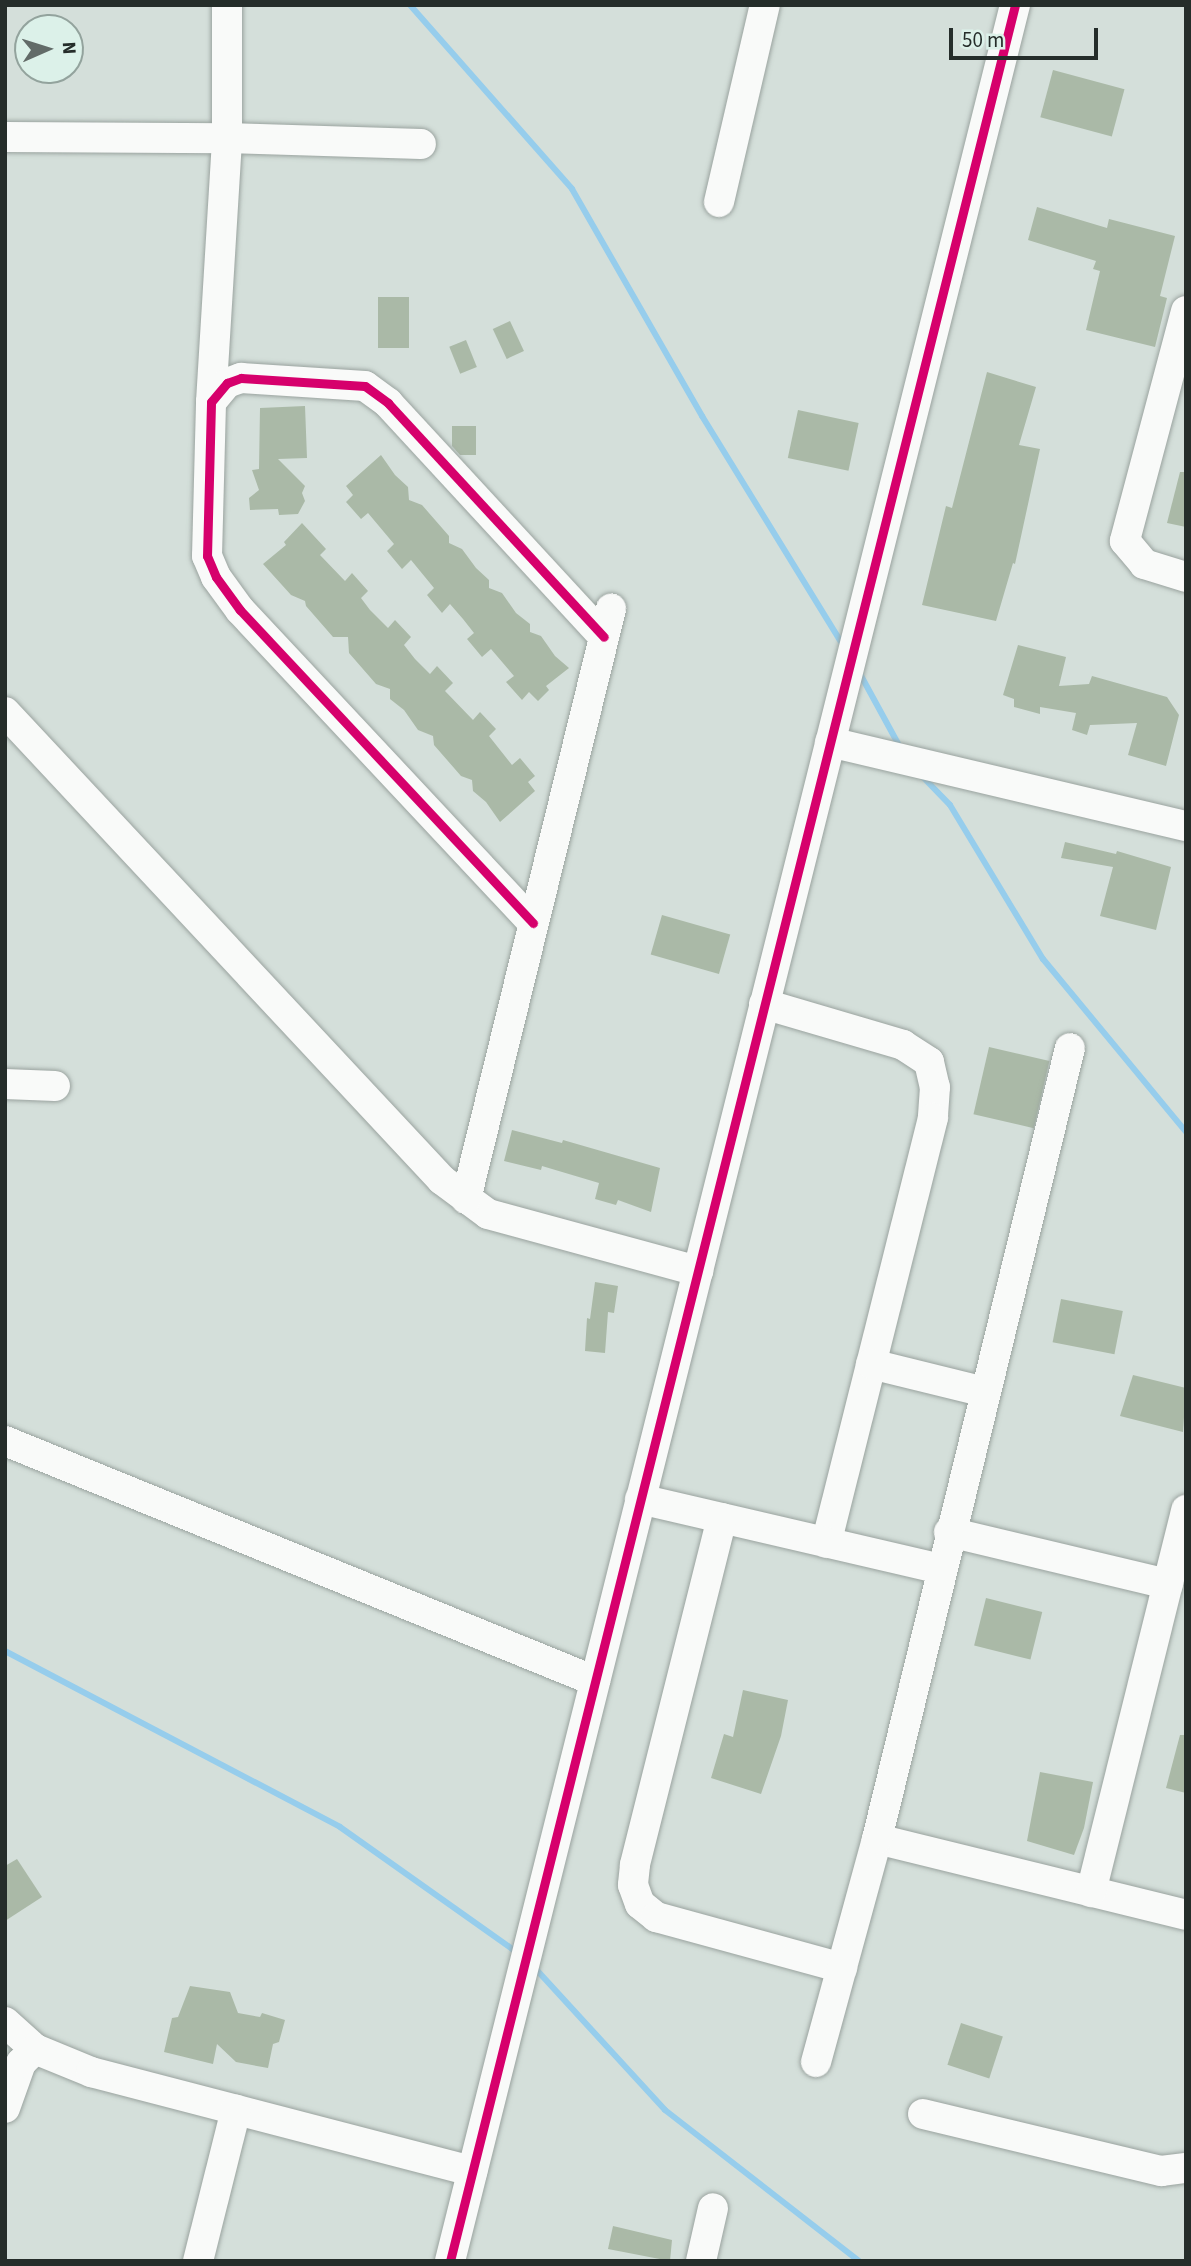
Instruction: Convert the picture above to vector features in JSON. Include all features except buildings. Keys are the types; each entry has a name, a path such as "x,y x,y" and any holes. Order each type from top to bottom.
{"street":[{"path":"227,5 227,138 211,402 207,556 216,577 240,610 533,923"},
{"path":"719,202 765,5"},
{"path":"450,2261 1015,5"},
{"path":"5,137 227,138 421,144"},
{"path":"1186,311 1125,541 1144,564 1186,577"},
{"path":"211,402 227,383 241,378 365,386 388,403 607,623 466,1199"},
{"path":"5,712 432,1170 466,1199 488,1214 698,1271"},
{"path":"830,742 1186,825"},
{"path":"764,1004 902,1045 929,1062 935,1087 933,1118 826,1543"},
{"path":"816,2062 877,1839 1070,1048"},
{"path":"5,1084 55,1086"},
{"path":"871,1364 985,1391"},
{"path":"5,1441 595,1681"},
{"path":"640,1499 941,1569"},
{"path":"1091,1892 1186,1510"},
{"path":"722,1518 633,1885 640,1904 656,1917 842,1968"},
{"path":"950,1532 1168,1584"},
{"path":"877,1839 1186,1915"},
{"path":"5,2022 35,2049 91,2072 472,2171"},
{"path":"5,2108 21,2063 35,2049"},
{"path":"198,2261 236,2110"},
{"path":"923,2114 1161,2171 1186,2168"},
{"path":"701,2261 713,2208"}],"waterway":[{"path":"410,5 572,189 702,416 843,645"},
{"path":"859,672 901,749"},
{"path":"920,774 950,805 1043,959 1186,1132"},
{"path":"5,1651 340,1827 518,1953"},
{"path":"534,1967 665,2110 859,2261"}],"cycle path":[{"path":"450,2261 1015,5"},
{"path":"533,923 240,610 216,577 207,556 211,402 227,383 241,378 365,386 388,403 604,637"}]}
